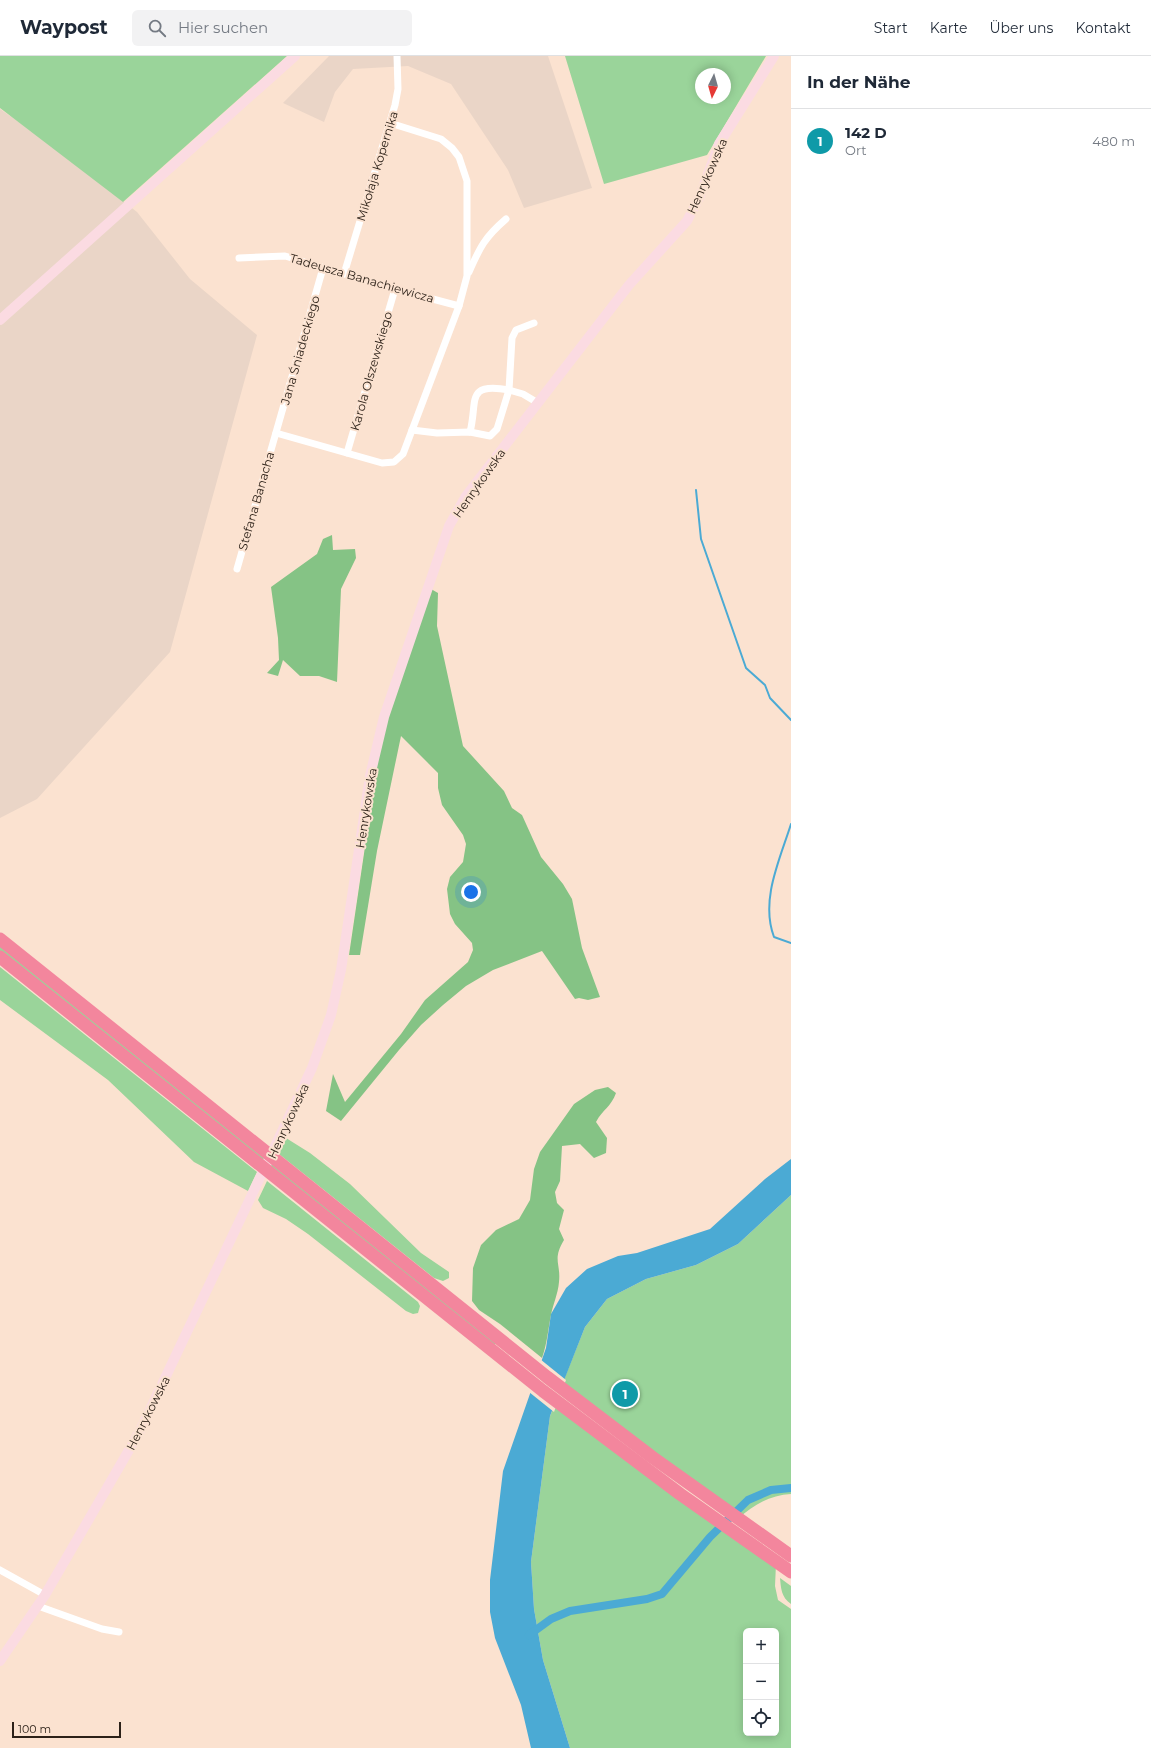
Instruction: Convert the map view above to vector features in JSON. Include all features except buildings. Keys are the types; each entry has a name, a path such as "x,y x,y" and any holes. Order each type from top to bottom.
{"highway":[{"path":"0,939 547,1377 652,1457 791,1556"},
{"path":"0,958 543,1391 680,1494 791,1572"}],"main road":[{"path":"0,320 295,56"},
{"name":"Henrykowska","path":"0,1661 45,1595 140,1431 312,1068 330,1015 341,970 370,776 384,717 449,526 466,496 629,284 687,221 700,196 720,144 774,56"}],"street":[{"name":"Mikołaja Kopernika","path":"344,274 390,123 398,89 397,56"},
{"path":"390,123 441,139 452,148 459,157 467,180 467,276"},
{"path":"276,433 382,463 394,462 403,454 428,392 459,306 467,276 479,248 490,232 506,219"},
{"name":"Tadeusza Banachiewicza","path":"239,258 285,256 395,289 459,306"},
{"name":"Jana Śniadeckiego","path":"276,433 323,268"},
{"name":"Karola Olszewskiego","path":"347,453 395,289"},
{"path":"412,430 438,433 470,432 486,436 493,433 497,429 502,417 508,390 512,338 516,330 534,323"},
{"path":"470,432 476,395 480,390 493,387 508,390 523,394 538,403"},
{"name":"Stefana Banacha","path":"237,569 276,433"},
{"path":"0,1570 45,1595"},
{"path":"38,1606 102,1629 119,1632"}],"shaded area":[{"path":"329,56 548,56 592,188 524,208 508,170 451,84 408,66 353,69 335,92 324,122 283,103"},
{"path":"0,109 46,141 137,212 190,279 257,335 170,652 37,799 0,818"}],"green space":[{"path":"0,56 287,56 123,202 0,108"},
{"path":"565,56 766,56 707,155 604,184"},
{"path":"332,535 333,550 355,549 356,558 341,589 337,682 319,676 300,676 283,660 278,676 267,673 279,660 278,638 271,587 317,554 323,539"},
{"path":"431,589 438,593 437,626 463,746 504,791 512,808 522,815 541,857 563,884 572,899 582,948 600,997 588,1000 579,998 575,999 542,951 493,970 466,986 421,1025 341,1121 326,1111 333,1074 345,1102 401,1034 425,1000 468,962 473,950 472,943 455,924 450,914 447,889 450,877 463,862 466,844 463,835 442,805 438,788 438,773 401,736 377,851 360,955 349,955 379,752 387,717"},
{"path":"0,946 496,1343 494,1347 0,952"},
{"path":"0,967 257,1172 248,1191 194,1162 108,1080 0,1000"},
{"path":"608,1087 616,1093 612,1102 596,1122 607,1138 606,1153 594,1158 580,1144 562,1146 560,1181 555,1192 557,1203 564,1210 559,1229 564,1240 558,1252 559,1276 557,1295 542,1358 500,1324 479,1310 472,1301 473,1268 481,1245 496,1230 519,1219 530,1200 534,1169 540,1152 574,1104 595,1090"},
{"path":"286,1138 310,1153 350,1184 421,1253 449,1272 449,1278 443,1281 434,1278 279,1154"},
{"path":"267,1181 418,1302 420,1306 418,1313 413,1314 406,1311 308,1234 286,1219 263,1208 258,1200"},
{"path":"791,1195 791,1494 776,1496 762,1502 750,1509 738,1519 561,1387 585,1327 607,1299 646,1279 696,1265 738,1244"},
{"path":"556,1402 776,1564 775,1586 778,1600 791,1609 791,1748 570,1748 543,1660 534,1609 531,1562 550,1416"},
{"path":"780,1578 791,1586 791,1604 783,1595"}],"water":[{"path":"791,1159 791,1195 738,1244 696,1265 646,1279 607,1299 585,1327 550,1416 531,1562 534,1609 543,1660 570,1748 531,1748 521,1705 495,1638 490,1612 490,1580 503,1471 546,1348 551,1314 566,1288 587,1269 618,1256 637,1253 710,1229 765,1179"}],"pier":[{"path":"540,1359 566,1380 554,1412 529,1392"}],"waterway":[{"path":"696,490 701,539 746,668 765,685 770,698 791,720"},
{"path":"791,824 773,880 769,909 770,923 774,937 791,943"},
{"path":"529,1635 551,1619 570,1611 647,1599 662,1594 710,1537 748,1500 771,1490 791,1488"}],"place":[{"name":"142 D","path":"625,1394"}]}
